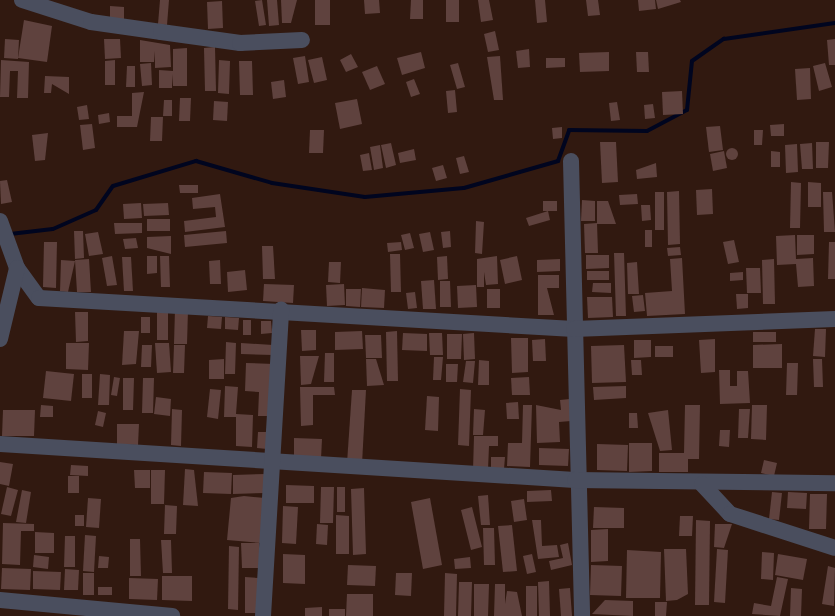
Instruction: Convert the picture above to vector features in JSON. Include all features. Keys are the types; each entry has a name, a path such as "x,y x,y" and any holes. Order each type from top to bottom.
{"street":[{"path":"22,0 147,30 240,43 302,40"},
{"path":"571,161 575,480 582,616"},
{"path":"0,221 17,268 39,298 574,329 835,319"},
{"path":"0,339 17,268"},
{"path":"263,616 277,462 281,310"},
{"path":"0,444 575,480 702,484 835,483"},
{"path":"702,484 730,514 835,548"},
{"path":"0,600 172,616"}],"building":[{"path":"160,0 169,0 167,25 158,24"},
{"path":"262,0 266,25 259,26 255,1"},
{"path":"267,0 277,0 279,25 269,26"},
{"path":"281,0 297,0 291,23 282,23"},
{"path":"315,0 330,0 330,25 315,25"},
{"path":"364,0 379,0 380,13 365,14"},
{"path":"411,0 423,0 423,19 410,19"},
{"path":"446,0 459,0 459,22 446,22"},
{"path":"478,0 489,0 493,20 481,22"},
{"path":"535,0 545,0 547,22 537,23"},
{"path":"586,0 598,0 600,15 588,16"},
{"path":"638,0 655,0 656,9 639,11"},
{"path":"656,0 680,0 681,2 658,9"},
{"path":"222,1 223,28 208,29 207,2"},
{"path":"110,6 124,7 124,23 110,22"},
{"path":"24,20 52,26 47,62 18,58"},
{"path":"495,31 499,50 488,52 484,34"},
{"path":"5,39 19,40 18,59 4,58"},
{"path":"104,39 120,39 121,58 105,59"},
{"path":"835,39 835,65 829,65 827,40"},
{"path":"140,40 170,45 171,67 155,68 155,51 154,62 140,62"},
{"path":"215,47 216,91 205,91 204,48"},
{"path":"187,48 187,86 173,86 172,74 172,88 159,88 159,70 173,71 173,49"},
{"path":"529,49 530,67 518,68 516,51"},
{"path":"421,52 425,68 402,75 397,58"},
{"path":"609,52 609,71 580,72 579,53"},
{"path":"636,52 648,52 649,72 637,72"},
{"path":"351,54 358,67 346,72 340,60"},
{"path":"305,56 309,82 298,84 293,58"},
{"path":"500,56 503,100 494,100 487,57"},
{"path":"322,57 327,80 314,83 308,60"},
{"path":"546,58 565,58 565,67 546,68"},
{"path":"1,60 29,62 28,98 17,98 18,71 10,71 9,97 0,97"},
{"path":"115,60 115,85 105,85 105,61"},
{"path":"219,60 230,61 229,94 218,93"},
{"path":"239,61 252,61 253,95 240,95"},
{"path":"151,63 152,85 142,86 140,64"},
{"path":"458,63 465,87 457,89 450,65"},
{"path":"825,63 832,87 819,91 813,66"},
{"path":"127,66 135,66 135,87 126,87"},
{"path":"377,66 385,84 370,90 362,72"},
{"path":"810,68 811,99 797,100 795,69"},
{"path":"45,76 69,77 69,94 52,84 51,93 44,93"},
{"path":"414,79 420,94 411,97 406,82"},
{"path":"284,80 286,97 273,99 271,82"},
{"path":"455,90 457,112 448,113 446,91"},
{"path":"682,91 683,114 663,115 662,92"},
{"path":"144,92 137,127 117,127 117,116 132,116 132,93"},
{"path":"180,98 191,98 190,121 179,121"},
{"path":"357,99 362,124 340,129 335,103"},
{"path":"164,100 172,100 172,116 163,116"},
{"path":"214,101 228,102 227,121 213,120"},
{"path":"617,102 620,120 611,121 609,103"},
{"path":"653,104 655,118 645,119 644,105"},
{"path":"87,105 89,119 79,120 77,107"},
{"path":"109,113 110,122 99,124 98,115"},
{"path":"151,117 163,117 162,141 150,141"},
{"path":"92,124 95,148 83,150 80,125"},
{"path":"784,124 784,136 771,136 770,125"},
{"path":"720,126 723,150 709,152 706,127"},
{"path":"562,127 562,138 553,139 552,128"},
{"path":"310,130 324,130 323,153 309,153"},
{"path":"754,130 763,130 762,145 754,145"},
{"path":"48,133 45,160 35,161 32,135"},
{"path":"600,142 616,142 618,182 602,183"},
{"path":"816,142 829,142 828,168 816,168"},
{"path":"391,143 396,165 386,168 381,145"},
{"path":"812,143 813,169 802,169 800,144"},
{"path":"797,144 798,172 786,173 785,145"},
{"path":"380,145 383,168 374,170 370,147"},
{"path":"732,148 738,154 732,160 726,154"},
{"path":"414,149 416,160 400,163 398,153"},
{"path":"724,151 727,168 713,171 710,154"},
{"path":"771,151 780,152 780,167 771,167"},
{"path":"369,153 372,170 363,171 360,155"},
{"path":"464,156 469,172 460,174 456,158"},
{"path":"656,163 657,177 637,179 636,170"},
{"path":"443,165 447,178 436,181 432,168"},
{"path":"7,180 12,202 1,204 0,181"},
{"path":"791,182 801,183 800,228 790,228"},
{"path":"808,182 821,183 821,207 808,207"},
{"path":"179,185 198,185 198,193 180,193"},
{"path":"712,189 713,214 697,215 696,190"},
{"path":"679,191 680,244 668,245 667,192"},
{"path":"655,192 664,192 664,230 655,230"},
{"path":"823,192 832,192 835,232 824,232"},
{"path":"220,194 225,227 185,232 184,221 216,217 215,207 193,209 192,198"},
{"path":"637,194 638,204 620,205 619,195"},
{"path":"582,200 595,201 595,221 581,221"},
{"path":"543,201 557,201 557,211 543,211"},
{"path":"597,201 608,201 616,224 597,224"},
{"path":"141,203 142,218 124,219 123,204"},
{"path":"168,203 169,215 144,216 143,204"},
{"path":"641,205 650,205 651,220 642,221"},
{"path":"548,211 550,220 529,226 526,218"},
{"path":"147,219 170,219 170,231 147,231"},
{"path":"476,221 484,222 482,254 475,253"},
{"path":"114,223 142,223 142,233 115,234"},
{"path":"597,223 598,253 585,253 584,224"},
{"path":"645,230 652,230 652,247 645,247"},
{"path":"74,231 83,231 84,258 75,259"},
{"path":"226,231 227,243 185,247 184,235"},
{"path":"450,231 451,247 443,248 441,232"},
{"path":"98,232 103,254 89,256 85,234"},
{"path":"430,232 434,250 423,252 419,234"},
{"path":"410,233 414,248 405,250 401,235"},
{"path":"795,235 796,259 813,258 814,286 798,287 796,264 777,265 776,236"},
{"path":"797,235 814,235 814,254 797,255"},
{"path":"171,236 171,254 147,248 147,237"},
{"path":"136,238 138,248 125,249 123,239"},
{"path":"734,240 739,262 728,264 723,242"},
{"path":"44,242 57,242 56,288 43,287"},
{"path":"401,242 402,250 388,252 387,243"},
{"path":"829,242 835,242 835,279 828,279"},
{"path":"262,246 273,246 275,279 263,279"},
{"path":"680,247 681,255 668,256 667,248"},
{"path":"614,253 624,253 626,316 616,316"},
{"path":"390,254 400,254 401,292 391,292"},
{"path":"586,255 609,255 609,268 586,269"},
{"path":"112,256 117,285 107,286 102,258"},
{"path":"147,256 157,256 157,273 147,274"},
{"path":"160,256 169,256 170,287 161,287"},
{"path":"447,256 448,279 438,280 437,257"},
{"path":"497,256 498,284 486,285 484,272 484,287 477,287 477,259"},
{"path":"517,256 522,280 505,284 500,260"},
{"path":"122,257 131,257 133,291 124,291"},
{"path":"682,258 685,314 647,316 645,293 672,291 670,259"},
{"path":"89,259 91,292 77,292 75,260"},
{"path":"560,259 560,271 537,272 537,260"},
{"path":"774,259 775,304 763,304 762,260"},
{"path":"61,260 75,261 68,292 60,291"},
{"path":"220,260 221,284 210,284 209,261"},
{"path":"329,262 341,262 340,283 328,282"},
{"path":"637,262 639,294 628,294 627,263"},
{"path":"746,268 760,268 761,293 747,293"},
{"path":"245,270 247,290 228,292 227,272"},
{"path":"587,271 609,271 609,280 587,280"},
{"path":"743,272 743,280 730,281 730,273"},
{"path":"538,275 559,275 559,288 547,288 554,315 538,315"},
{"path":"434,280 436,309 423,309 421,281"},
{"path":"440,281 450,281 451,307 440,307"},
{"path":"593,283 611,283 611,293 592,292"},
{"path":"264,284 294,285 293,303 263,301"},
{"path":"344,284 345,305 327,306 326,285"},
{"path":"476,285 477,307 458,308 457,286"},
{"path":"362,288 385,290 384,308 361,307"},
{"path":"346,289 361,289 360,307 346,306"},
{"path":"487,289 500,289 500,308 487,308"},
{"path":"415,292 417,308 408,309 406,293"},
{"path":"736,294 748,294 748,308 737,309"},
{"path":"643,295 645,311 634,312 632,296"},
{"path":"587,297 612,297 613,317 588,318"},
{"path":"175,309 188,310 187,344 174,344"},
{"path":"75,312 88,312 88,341 76,342"},
{"path":"157,312 168,312 168,340 157,340"},
{"path":"208,316 222,317 221,329 207,328"},
{"path":"141,317 150,317 150,333 141,333"},
{"path":"225,317 239,318 238,330 225,329"},
{"path":"243,320 251,320 251,335 243,335"},
{"path":"261,321 271,321 272,333 261,334"},
{"path":"815,329 826,329 825,357 813,356"},
{"path":"301,330 316,330 316,350 302,351"},
{"path":"124,331 139,331 136,364 122,365"},
{"path":"362,331 363,349 335,350 335,332"},
{"path":"397,331 398,381 387,381 386,332"},
{"path":"753,332 776,332 776,342 753,342"},
{"path":"403,333 427,334 427,351 402,350"},
{"path":"429,333 442,333 443,355 430,355"},
{"path":"474,333 475,359 464,360 463,334"},
{"path":"447,334 462,334 461,359 447,359"},
{"path":"365,335 381,335 382,358 366,358"},
{"path":"511,338 528,338 528,372 512,373"},
{"path":"545,339 546,361 533,361 532,340"},
{"path":"715,339 715,372 701,373 699,340"},
{"path":"634,340 651,340 651,357 634,358"},
{"path":"226,342 236,343 235,374 225,374"},
{"path":"66,343 89,343 88,370 66,369"},
{"path":"155,343 169,343 171,372 157,373"},
{"path":"241,343 273,345 273,355 241,354"},
{"path":"782,344 782,368 753,368 753,345"},
{"path":"142,345 152,345 151,367 141,367"},
{"path":"174,345 185,345 184,373 173,373"},
{"path":"624,345 626,382 592,383 591,346"},
{"path":"655,346 673,346 673,357 655,357"},
{"path":"325,353 334,353 334,382 324,382"},
{"path":"300,356 319,356 311,384 301,385"},
{"path":"434,357 443,357 441,380 433,380"},
{"path":"224,359 224,379 209,379 209,360"},
{"path":"366,359 376,359 384,385 367,386"},
{"path":"813,359 822,359 823,387 814,387"},
{"path":"479,360 489,361 489,385 478,385"},
{"path":"631,360 641,360 642,375 632,375"},
{"path":"466,361 475,361 473,383 463,382"},
{"path":"246,363 274,364 272,416 258,416 259,392 245,391"},
{"path":"787,363 798,363 797,395 786,395"},
{"path":"446,364 458,364 457,382 446,382"},
{"path":"719,370 730,370 730,386 737,386 737,371 748,371 750,403 720,404"},
{"path":"46,371 74,374 71,401 43,398"},
{"path":"82,374 92,374 92,398 82,398"},
{"path":"100,374 110,375 109,405 98,405"},
{"path":"114,377 120,378 117,396 111,395"},
{"path":"529,377 530,395 512,395 511,378"},
{"path":"123,378 134,378 133,410 123,410"},
{"path":"143,378 154,378 153,413 142,413"},
{"path":"225,386 238,387 236,414 253,415 252,447 236,446 236,417 224,417"},
{"path":"626,386 626,398 594,400 593,387"},
{"path":"300,387 334,387 335,395 313,395 313,425 301,426"},
{"path":"210,389 221,390 218,419 207,417"},
{"path":"460,389 471,390 469,446 458,445"},
{"path":"352,390 366,390 362,464 347,463"},
{"path":"427,396 439,397 438,431 425,430"},
{"path":"156,397 171,399 170,416 154,414"},
{"path":"570,399 571,421 559,422 560,442 537,443 536,405 561,410 560,400"},
{"path":"518,402 519,419 507,419 506,403"},
{"path":"41,405 53,406 53,417 40,417"},
{"path":"523,405 532,405 530,467 507,466 508,443 522,443"},
{"path":"685,405 700,405 699,459 688,459 688,472 659,472 659,453 684,453"},
{"path":"752,405 767,405 766,440 751,439"},
{"path":"172,409 182,410 181,446 171,445"},
{"path":"474,409 485,410 483,435 473,435"},
{"path":"739,409 750,409 748,438 738,438"},
{"path":"3,410 35,410 34,436 2,436"},
{"path":"668,410 672,450 660,451 648,413"},
{"path":"98,411 106,413 103,427 95,425"},
{"path":"629,413 637,413 638,428 629,428"},
{"path":"117,424 139,424 138,445 117,444"},
{"path":"720,430 730,430 729,447 719,446"},
{"path":"258,432 269,432 267,449 257,448"},
{"path":"474,436 498,436 498,446 489,446 488,470 473,470"},
{"path":"294,438 322,439 321,459 294,458"},
{"path":"629,443 652,443 652,471 629,472"},
{"path":"597,444 628,445 627,471 597,470"},
{"path":"539,448 569,449 568,466 539,465"},
{"path":"491,457 505,457 504,469 491,468"},
{"path":"764,460 777,463 774,476 761,473"},
{"path":"0,462 13,464 9,486 0,484"},
{"path":"71,465 88,466 88,476 70,475"},
{"path":"185,469 194,470 198,506 183,505"},
{"path":"134,470 150,470 150,488 135,488"},
{"path":"151,470 165,470 164,504 151,504"},
{"path":"204,472 232,473 231,494 203,493"},
{"path":"266,474 266,493 233,494 233,475"},
{"path":"68,476 79,476 79,493 68,493"},
{"path":"286,485 314,486 314,503 286,503"},
{"path":"7,487 18,490 11,516 1,514"},
{"path":"321,487 334,487 333,523 320,523"},
{"path":"337,487 345,487 345,512 337,512"},
{"path":"364,488 366,554 353,555 351,489"},
{"path":"22,490 31,492 26,523 16,522"},
{"path":"551,490 552,501 527,502 527,491"},
{"path":"772,492 782,493 779,520 769,519"},
{"path":"788,492 807,493 806,509 787,508"},
{"path":"810,494 827,494 826,529 809,529"},
{"path":"488,495 490,525 481,525 478,496"},
{"path":"88,498 101,499 99,528 86,527"},
{"path":"231,498 265,498 261,543 227,540"},
{"path":"430,498 442,565 423,569 411,502"},
{"path":"524,499 527,520 514,522 511,501"},
{"path":"165,505 177,506 176,534 164,534"},
{"path":"283,506 298,507 296,544 282,543"},
{"path":"472,507 482,547 471,550 461,510"},
{"path":"594,507 624,508 624,528 593,528"},
{"path":"75,515 84,515 84,526 75,526"},
{"path":"336,515 349,516 349,554 336,554"},
{"path":"680,516 693,516 692,536 679,536"},
{"path":"532,520 541,520 542,546 557,545 559,557 538,559"},
{"path":"696,520 710,521 709,605 695,605"},
{"path":"3,523 34,524 34,531 21,531 20,565 2,564"},
{"path":"317,524 328,525 327,545 316,544"},
{"path":"715,524 732,524 724,548 714,547"},
{"path":"512,525 517,571 503,572 498,526"},
{"path":"483,528 494,528 495,565 484,565"},
{"path":"608,529 608,561 591,562 591,530"},
{"path":"35,532 54,533 54,553 35,553"},
{"path":"85,535 96,536 94,572 83,571"},
{"path":"65,536 75,536 75,567 64,567"},
{"path":"130,539 140,539 141,576 130,576"},
{"path":"161,540 171,540 172,573 163,573"},
{"path":"241,543 259,543 260,568 242,568"},
{"path":"568,543 572,565 551,570 549,561 563,558 560,545"},
{"path":"229,546 239,547 238,610 228,609"},
{"path":"664,549 686,549 688,594 677,600 666,601"},
{"path":"717,549 728,550 725,603 714,602"},
{"path":"627,550 661,552 660,598 626,598"},
{"path":"762,552 774,553 773,580 761,579"},
{"path":"283,554 305,555 305,584 283,583"},
{"path":"532,554 536,572 527,574 523,556"},
{"path":"778,554 807,559 803,580 775,575"},
{"path":"34,555 49,557 48,569 33,567"},
{"path":"99,556 109,557 108,568 98,568"},
{"path":"470,557 471,568 455,569 454,559"},
{"path":"348,565 376,566 375,586 347,585"},
{"path":"591,565 622,566 621,596 590,595"},
{"path":"828,566 835,568 834,606 822,604"},
{"path":"2,568 31,569 30,590 1,589"},
{"path":"65,569 79,570 78,590 64,590"},
{"path":"33,571 61,572 60,590 33,589"},
{"path":"83,573 94,573 94,595 83,595"},
{"path":"396,573 412,573 411,596 395,595"},
{"path":"445,573 457,574 456,616 444,616"},
{"path":"162,576 192,576 192,601 162,600"},
{"path":"245,577 258,578 257,613 245,613"},
{"path":"777,577 788,579 780,616 752,614 754,603 771,606"},
{"path":"129,578 158,579 157,600 129,599"},
{"path":"549,581 550,616 539,616 538,582"},
{"path":"459,582 472,582 471,616 458,616"},
{"path":"474,584 489,584 488,616 474,616"},
{"path":"495,584 505,584 505,604 507,591 517,592 522,616 494,616"},
{"path":"526,586 537,586 537,616 526,616"},
{"path":"98,587 112,587 112,595 98,595"},
{"path":"570,588 572,616 561,616 559,589"},
{"path":"791,588 802,589 801,616 790,616"},
{"path":"347,594 373,594 373,616 346,616"},
{"path":"605,600 633,601 633,616 592,614"},
{"path":"655,602 667,602 666,616 655,616"},
{"path":"322,607 322,616 305,616 305,608"},
{"path":"329,609 345,609 345,616 329,616"}],"waterway":[{"path":"10,234 53,229 96,210 113,186 196,161 272,183 365,197 464,188 558,161 569,130 647,131 687,110 692,61 724,39 835,23"}]}
